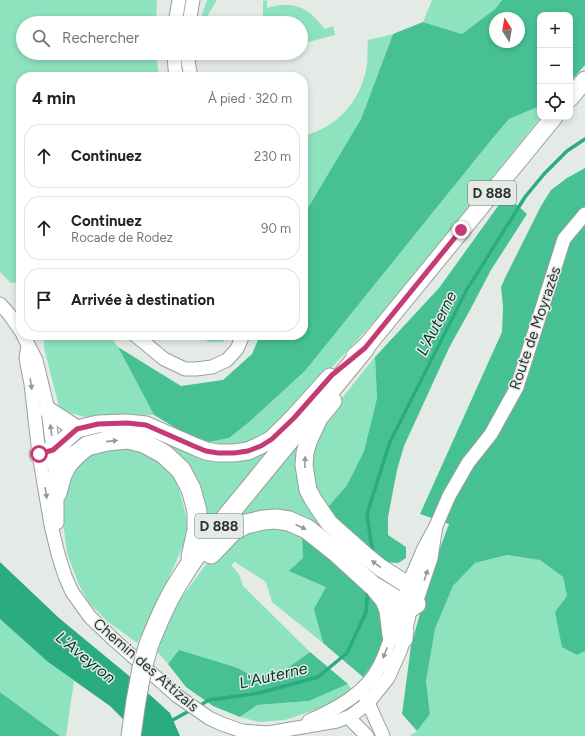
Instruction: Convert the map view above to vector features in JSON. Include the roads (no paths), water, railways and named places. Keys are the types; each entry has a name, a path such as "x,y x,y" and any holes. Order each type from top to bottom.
{"highway":[{"name":"D 888","path":"131,736 142,668 149,644 162,613 179,580 210,536 365,348"},
{"path":"57,493 62,475 67,465 87,446 107,441 128,439 144,443 164,454 181,470 191,488 197,511 197,530 190,563"},
{"path":"49,454 62,458 76,455"},
{"path":"162,613 178,597 215,548 233,531 246,524 276,519 289,521 307,530 336,552 372,585 385,600 398,637"},
{"path":"372,585 410,604"}],"main road":[{"path":"573,94 585,80"},
{"name":"D 888","path":"365,348 552,120"},
{"path":"398,637 404,628 412,594 408,585 364,555 329,523 308,490 304,465 305,453 308,442 319,418 429,284 430,269"},
{"path":"49,454 77,429 98,424 127,423 146,425 206,451 234,453 248,451 261,446 272,439 294,418 332,375 365,348"},
{"path":"48,410 77,429"}],"street":[{"path":"176,16 179,0"},
{"path":"190,16 193,0"},
{"path":"174,60 176,72"},
{"path":"188,60 190,72"},
{"name":"Route de Moyrazès","path":"408,585 449,496 468,463 491,434 517,387 564,239 585,214"},
{"path":"0,304 15,311"},
{"path":"141,340 164,359 185,369 212,367 227,360 237,349 241,340"},
{"name":"Chemin des Attizals","path":"26,341 36,360 48,410 51,525 65,576 72,592 90,617 176,695 209,718 242,731 268,733 337,721 351,716 368,703"},
{"name":"Chemin des Attizals","path":"26,341 26,358 31,384 49,454 57,493 58,554"},
{"name":"Route de Moyrazès","path":"410,604 431,558 436,526"},
{"path":"368,736 352,721 351,716 362,689 372,678 398,637"},
{"path":"368,703 388,678 400,651 398,637"},
{"path":"362,689 383,736"},
{"name":"Chemin des Attizals","path":"293,728 340,706 362,689"}],"water":[{"name":"L'Aveyron","path":"0,562 59,618 128,675 170,713 180,736 140,736 110,706 48,662 0,619"}],"waterway":[{"name":"L'Auterne","path":"373,549 367,514 390,442 466,291 525,197 544,174 567,151 585,139"},
{"name":"L'Auterne","path":"197,707 209,700 259,693 318,677 347,653 366,612 368,589"},
{"name":"L'Auterne","path":"169,722 191,710"}]}
